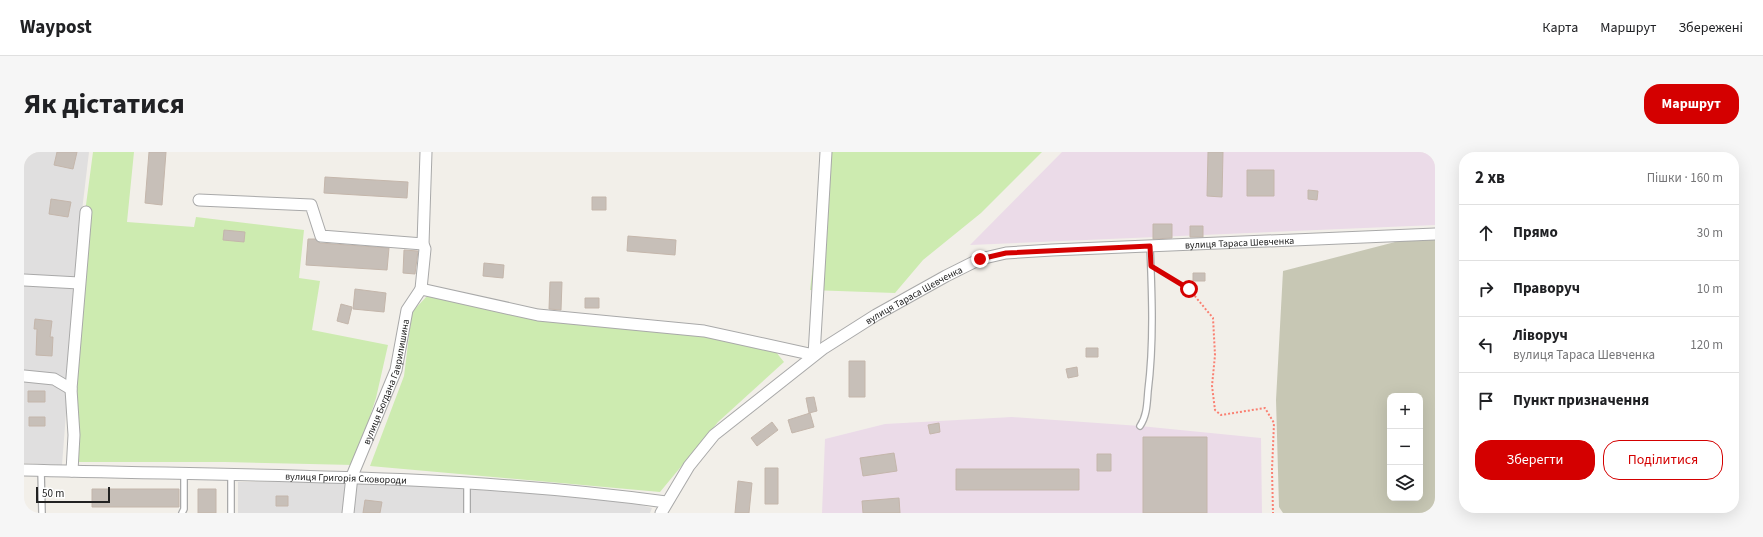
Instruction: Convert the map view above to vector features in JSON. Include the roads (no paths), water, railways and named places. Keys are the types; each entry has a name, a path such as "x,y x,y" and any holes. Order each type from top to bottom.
{"street":[{"path":"426,152 423,244 425,249 421,289 538,315 704,331 814,355 826,152"},
{"path":"198,200 311,206 321,236 423,244"},
{"path":"72,472 74,435 71,389 86,212"},
{"name":"вулиця Тараса Шевченка","path":"661,513 666,502 689,466 714,435 747,408 824,348 876,315 980,259 1006,253 1435,234"},
{"path":"24,280 79,282"},
{"name":"вулиця Богдана Гаврилишина","path":"348,513 352,476 396,370 407,310 421,289"},
{"path":"24,376 54,379 71,389"},
{"name":"вулиця Григорія Сковороди","path":"24,470 352,476 592,492 666,502"}],"lane":[{"path":"1140,426 1145,419 1151,369 1150,246"},
{"path":"41,470 42,513"},
{"path":"182,513 184,509 184,473"},
{"path":"231,473 232,513"},
{"path":"467,484 467,513"}]}
